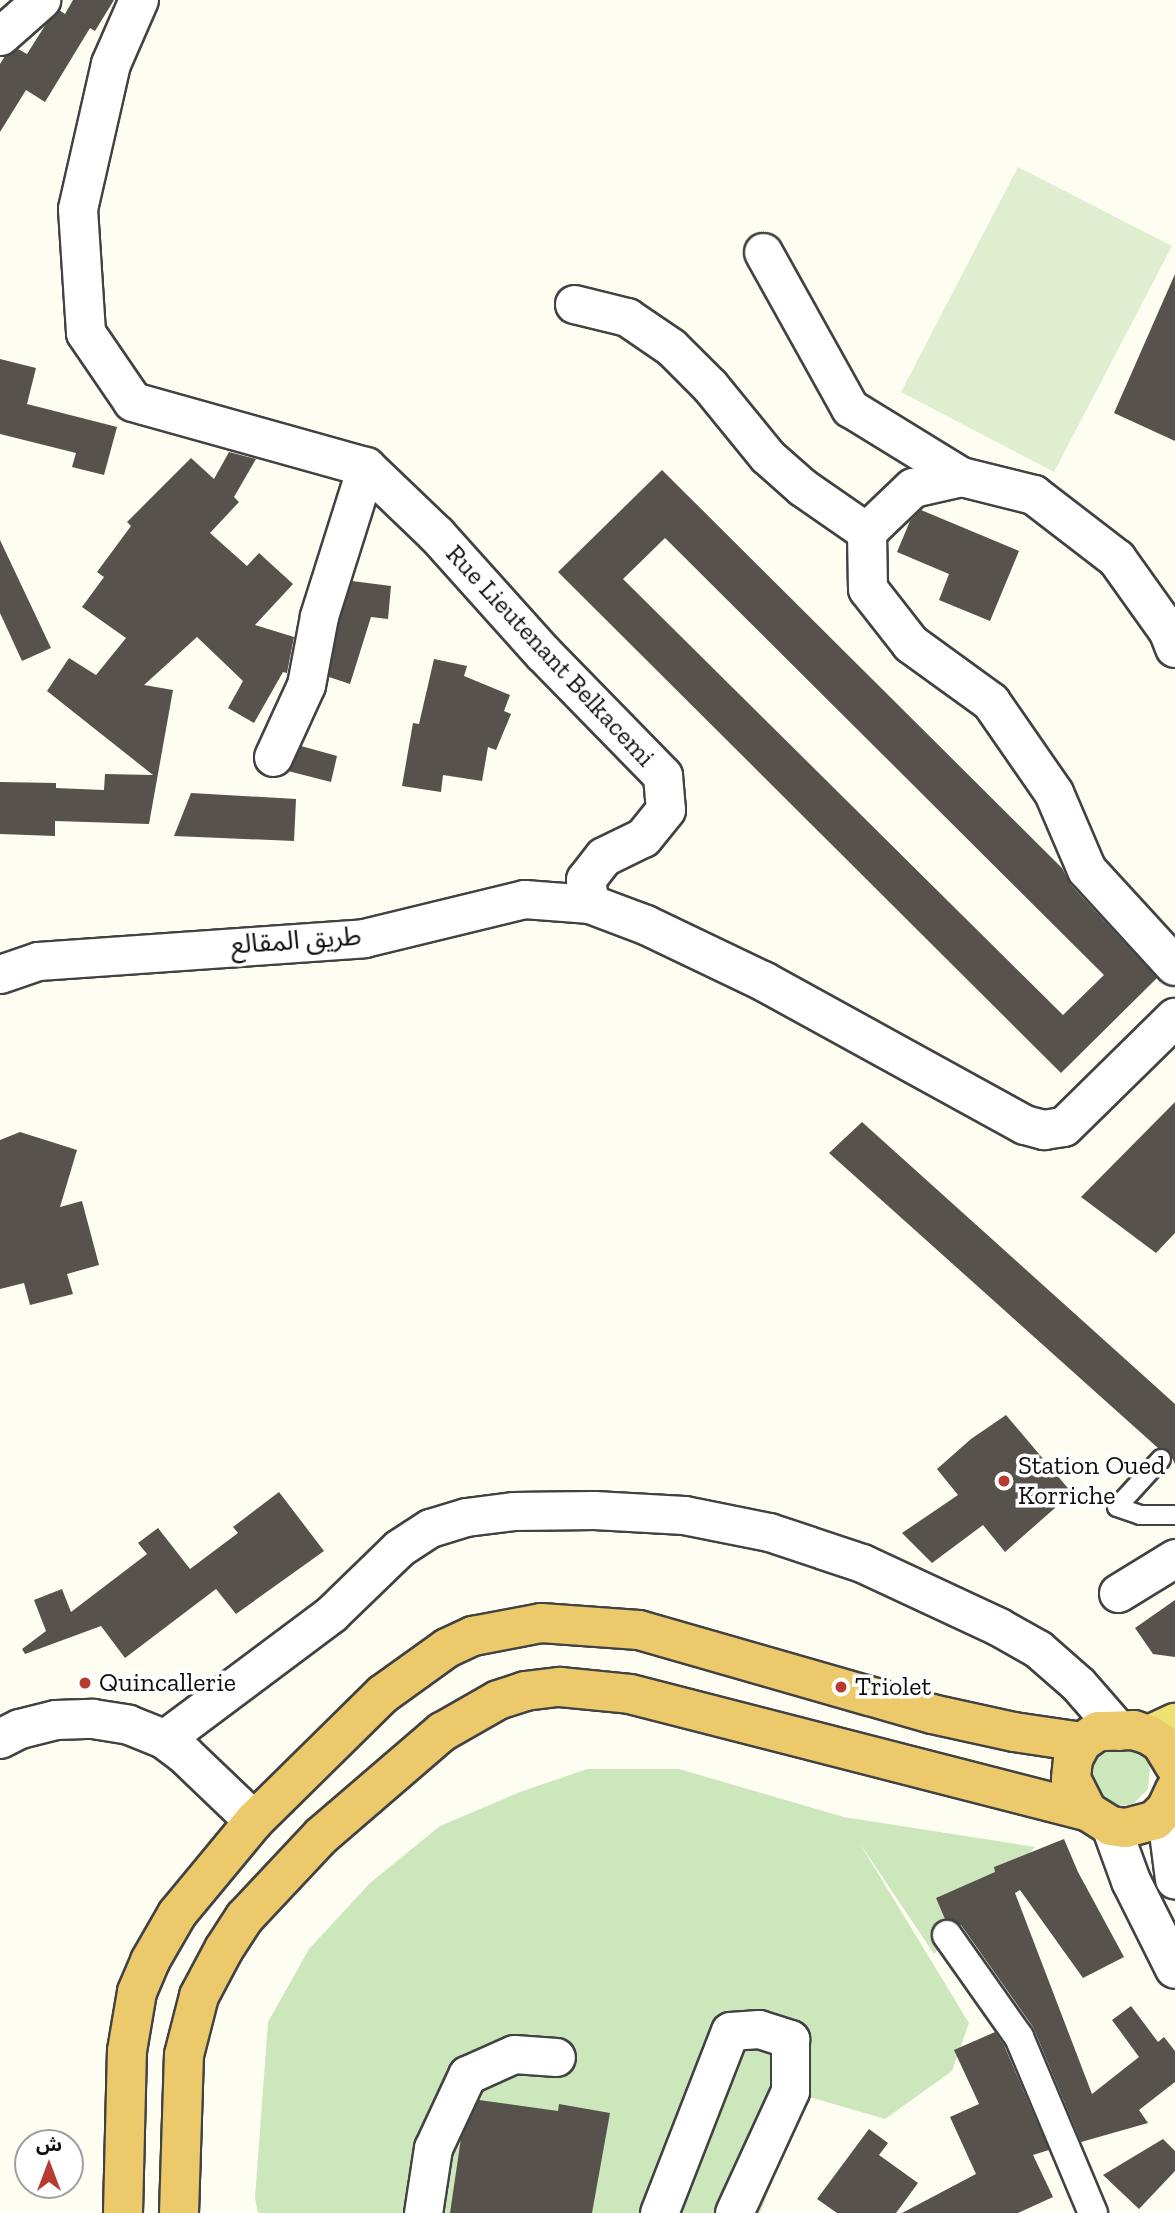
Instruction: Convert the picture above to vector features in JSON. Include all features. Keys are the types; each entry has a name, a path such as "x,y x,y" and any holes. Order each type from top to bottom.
{"highway":[{"path":"123,2213 127,2052 137,1992 150,1961 177,1914 254,1821 383,1694 426,1663 473,1636 541,1623 588,1624 639,1630 932,1714 1014,1732 1082,1742"},
{"path":"180,2213 184,2054 199,1996 224,1949 245,1917 321,1836 442,1732 498,1700 525,1692 560,1687 630,1694 1099,1818 1142,1826 1155,1820 1171,1800"},
{"path":"1099,1818 1071,1779 1073,1759 1082,1742 1098,1731 1148,1729 1161,1743 1175,1766"}],"street":[{"path":"0,36 41,0"},
{"name":"Rue Lieutenant Belkacemi","path":"139,0 111,64 78,209 86,333 134,402 366,467 437,535 543,653 663,776 666,810 643,838 604,858 586,880 590,904"},
{"path":"763,251 850,408 962,477 1034,495 1117,559 1169,632 1175,648"},
{"path":"574,304 627,317 671,347 710,386 767,456 802,487 867,532"},
{"path":"272,757 306,685 319,616 366,467"},
{"path":"962,477 913,488 867,532 868,589 911,644 992,702 1054,793 1087,870 1175,966"},
{"name":"طريق المقالع","path":"0,974 38,961 364,937 524,898 590,904"},
{"path":"590,904 646,925 763,981 1025,1125 1044,1130 1065,1127 1175,1018"},
{"path":"0,964 38,961"},
{"path":"164,1739 331,1614 399,1548 429,1528 466,1517 501,1513 594,1510 684,1515 769,1532 862,1563 999,1627 1038,1649 1078,1684 1148,1729"},
{"path":"1118,1593 1175,1558"},
{"path":"0,1739 20,1729 56,1720 93,1719 129,1725 164,1739 185,1755 254,1821"},
{"path":"1171,1800 1175,1879"},
{"path":"1099,1818 1170,1961"},
{"path":"947,1935 1019,2037 1093,2213"},
{"path":"659,2213 730,2031 759,2029 790,2039 790,2091 734,2213"},
{"path":"423,2213 433,2148 467,2075 514,2053 555,2057"}],"lane":[{"path":"1161,1459 1117,1507 1140,1515 1175,1515"}],"green space":[{"path":"1018,167 1172,246 1054,472 901,392"},
{"path":"1098,1746 1139,1749 1146,1757 1150,1768 1148,1789 1133,1804 1111,1807 1101,1804 1085,1764"},
{"path":"587,1769 679,1769 844,1817 1035,1847 934,1954 859,1842 969,2023 952,2071 885,2119 806,2096 760,2213 258,2213 255,2198 268,2022 309,1949 370,1883 440,1826 520,1792"}],"building":[{"path":"73,0 114,0 95,31 90,28 45,102 26,90 0,132 0,64 5,56 18,49 27,54 46,24 59,10 65,14"},
{"path":"1175,274 1175,441 1114,413"},
{"path":"0,359 36,368 27,404 117,427 104,475 72,467 76,453 0,434"},
{"path":"229,452 256,459 234,497 239,502 210,533 247,566 259,553 293,584 255,625 294,637 287,673 283,672 254,723 228,708 243,681 197,637 144,685 173,690 149,824 55,821 55,836 0,834 0,782 56,783 56,788 104,790 105,774 153,775 47,691 69,658 96,675 126,638 82,607 104,577 97,572 131,526 127,522 191,458 214,479"},
{"path":"662,470 1062,868 1071,885 1157,978 1061,1073 558,572","holes":["665,538 1104,975 1063,1015 623,579"]},
{"path":"921,510 1019,551 990,621 939,600 949,574 897,552 910,521"},
{"path":"0,540 51,648 22,661 0,613"},
{"path":"352,581 391,586 388,619 371,617 350,684 329,677 339,621"},
{"path":"434,659 467,666 464,676 510,695 504,711 511,714 496,750 488,747 482,781 443,775 441,792 402,786 413,723 419,724"},
{"path":"301,746 337,756 331,782 288,771"},
{"path":"191,793 296,799 294,841 174,836"},
{"path":"1175,1102 1175,1233 1156,1253 1081,1197"},
{"path":"862,1122 1175,1404 1175,1464 1168,1450 1158,1448 829,1153"},
{"path":"20,1132 77,1150 60,1207 82,1201 99,1265 67,1274 73,1294 30,1305 24,1283 0,1289 0,1140"},
{"name":"Station Oued Korriche","path":"1006,1415 1072,1493 1005,1552 983,1525 932,1563 902,1533 958,1495 937,1469 971,1439"},
{"path":"279,1492 324,1551 236,1614 216,1589 125,1658 101,1626 25,1654 22,1649 46,1631 34,1600 62,1589 71,1612 147,1554 138,1543 158,1528 190,1569 238,1533 233,1527"},
{"path":"1175,1600 1175,1657 1153,1654 1135,1628"},
{"path":"1064,1839 1078,1872 1124,1957 1083,1978 1020,1890 1015,1893 1092,2094 1139,2057 1112,2020 1131,2006 1158,2042 1164,2037 1175,2051 1175,2082 1139,2110 1148,2123 1081,2142 1033,2027 961,1925 945,1919 936,1898 995,1872 994,1867"},
{"path":"995,2032 1004,2045 1049,2150 1033,2155 1053,2197 1018,2213 902,2213 976,2174 950,2117 979,2104 954,2050"},
{"path":"479,2100 558,2111 559,2104 610,2113 592,2213 450,2213 461,2138"},
{"path":"869,2129 888,2143 879,2155 918,2183 896,2213 837,2213 817,2199"},
{"path":"1163,2139 1175,2151 1175,2171 1139,2209 1103,2175"}],"place":[{"name":"Station Oued Korriche","path":"1004,1481"},
{"name":"Quincallerie","path":"85,1683"},
{"name":"Triolet","path":"841,1687"}]}
